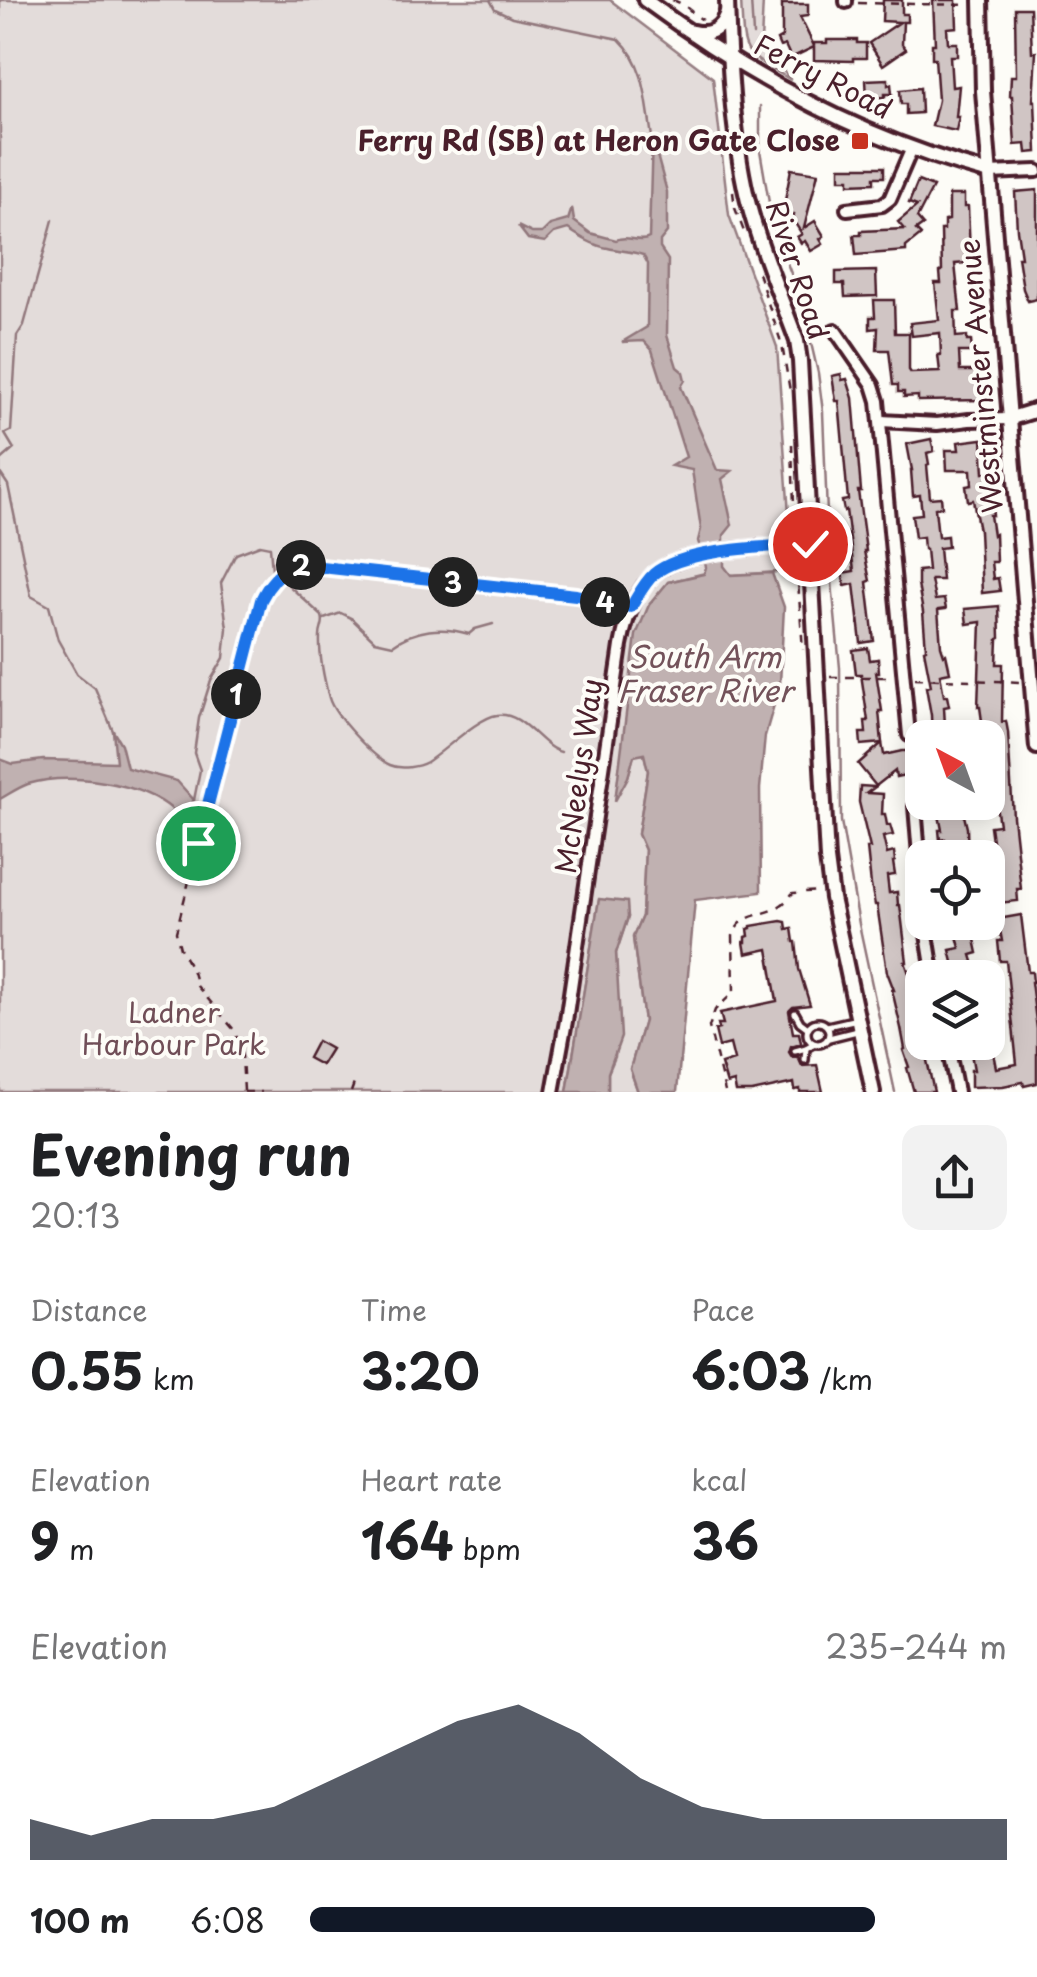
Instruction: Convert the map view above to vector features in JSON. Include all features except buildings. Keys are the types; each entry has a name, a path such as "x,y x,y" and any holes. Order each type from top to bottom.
{"street":[{"name":"Ferry Road","path":"645,0 750,72 796,97 912,148 990,173"},
{"name":"Westminster Avenue","path":"981,2 982,70 1008,419 1031,617 1037,748"},
{"path":"682,28 703,34 712,32 722,24 727,5"},
{"name":"River Road","path":"727,5 740,162 750,209 797,341 827,859 873,1092"},
{"path":"847,209 882,205 890,198 912,148"},
{"path":"990,173 1037,171"},
{"path":"835,330 873,385 882,422 908,720"},
{"path":"882,422 937,424 1008,419 1037,410"},
{"name":"McNeelys Way","path":"554,1092 621,646 631,607 656,573 679,560 732,550 810,544"},
{"path":"950,1060 956,1092"}],"lane":[{"path":"796,1014 808,1028 808,1039 813,1044"},
{"path":"808,1028 817,1022 827,1026 859,1025"},
{"path":"795,1051 821,1045 859,1025"},
{"path":"827,1026 829,1038"},
{"path":"806,1048 806,1060"}],"path":[{"path":"672,0 684,3 706,23"},
{"path":"846,1 981,2"},
{"path":"732,180 735,208 748,244"},
{"path":"754,262 782,344 790,393"},
{"path":"792,431 795,533"},
{"path":"262,1092 244,1092 239,1039 197,986 177,939 178,921 261,600 272,582 294,564 576,595 631,607"},
{"path":"829,676 895,677"},
{"path":"909,678 1024,682"},
{"path":"724,1092 709,1028 713,1013 734,992 735,928 742,921 780,906 793,893 819,890"},
{"path":"351,1092 356,1078"}],"green space":[{"name":"Ladner Harbour Park","path":"0,0 610,0 713,78 729,215 777,347 793,571 705,573 668,582 628,777 634,755 644,754 648,771 638,834 645,850 642,916 633,938 644,1021 630,1069 638,1092 608,1092 618,1006 616,953 628,917 599,900 567,1092 0,1092"},
{"path":"741,0 763,0 761,43 791,80 748,51"}],"water":[{"name":"South Arm Fraser River","path":"652,137 667,192 667,232 660,248 668,260 667,335 677,367 683,372 685,380 681,387 717,470 732,471 722,479 732,525 724,535 724,566 731,575 772,573 784,607 780,684 765,736 760,789 761,892 695,900 677,1092 638,1092 630,1069 644,1021 633,937 642,916 645,850 638,834 648,771 644,754 634,756 615,801 636,635 649,605 668,582 704,574 706,567 698,541 701,529 692,470 671,466 686,457 652,350 644,341 622,342 647,327 648,264 643,255 598,245 568,229 554,233 545,242 528,239 518,226 542,233 550,225 568,220 572,208 574,221 590,233 616,240 649,238"},
{"path":"113,731 127,768 177,781 194,800 175,824 175,841 187,854 226,870 225,873 178,860 163,851 157,836 173,810 143,792 104,782 63,779 28,784 0,799 0,759 13,764 43,760 116,762"},
{"path":"599,899 627,902 628,917 616,953 621,1037 608,1073 608,1092 567,1092"}],"waterway":[{"path":"490,0 495,9 512,17 619,39 640,72 652,137"},
{"path":"751,0 753,35"},
{"path":"760,106 760,150 773,226 801,300 818,373 840,668 841,821 895,1092"},
{"path":"0,461 14,449 5,434 11,431 17,336 24,325 53,220"},
{"path":"0,473 8,485 31,596 49,606 58,640 77,674 95,688 113,731"},
{"path":"194,800 200,770 194,753 199,718 211,680 224,658 227,628 221,583 236,554 260,545 270,547 272,570 322,616 320,652 332,706 383,761 399,767 423,764 471,728 497,715 515,718 561,752"},
{"path":"324,619 341,613 375,641 393,645 420,632 449,630 469,634 493,624"}],"place":[{"name":"Ferry Rd (SB) at Heron Gate Close","path":"860,141"}],"route":[{"path":"198,843 261,600 272,582 294,564 576,595 631,607 656,573 679,560 732,550 810,544"}]}
